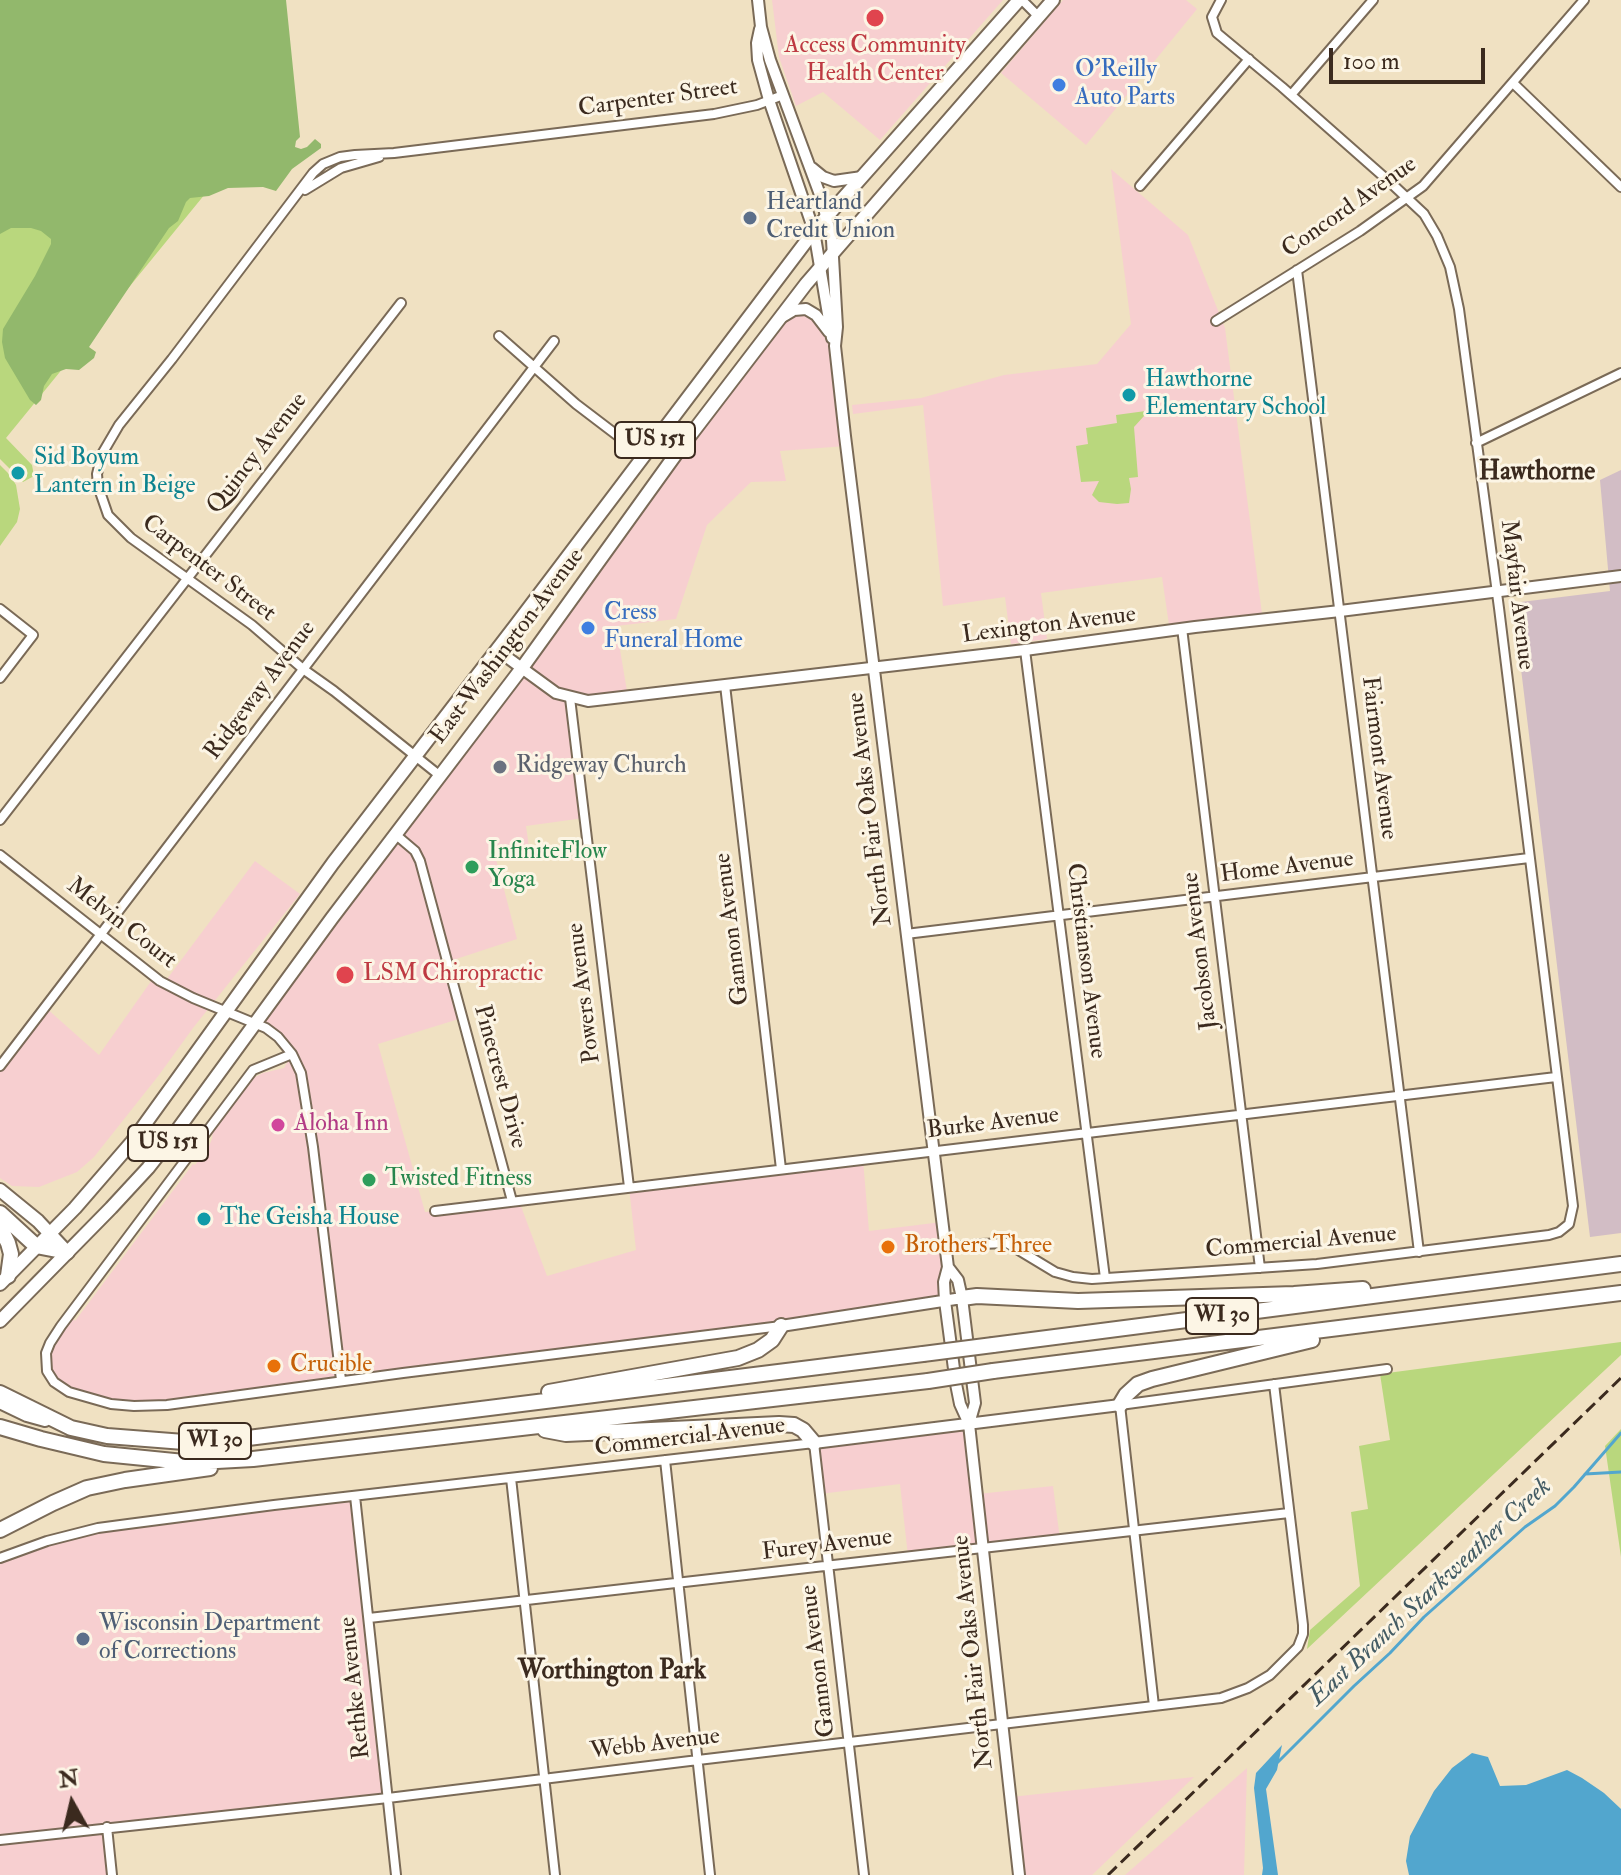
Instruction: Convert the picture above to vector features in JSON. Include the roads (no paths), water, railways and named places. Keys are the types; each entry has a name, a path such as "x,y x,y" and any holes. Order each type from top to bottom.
{"highway":[{"path":"0,1213 36,1246 67,1252"},
{"path":"0,1227 11,1254 4,1280"},
{"name":"WI 30","path":"71,1428 107,1436 184,1442 224,1441 1621,1264"},
{"path":"962,1298 1078,1301 1451,1286"},
{"name":"WI 30","path":"0,1427 67,1446 119,1456 184,1462 253,1459 928,1381 1621,1293"},
{"path":"1120,1405 1138,1384 1152,1379 1388,1322"},
{"path":"358,1426 738,1358 772,1340 781,1326"},
{"path":"0,1393 71,1428"},
{"path":"529,1427 566,1434 779,1424 794,1425 810,1436 814,1443"},
{"path":"0,1530 87,1488 200,1471 253,1459"}],"main road":[{"name":"East Washington Avenue","path":"4,1280 75,1208 126,1149 333,863 814,231 1020,0"},
{"name":"East Washington Avenue","path":"0,1321 155,1159 439,775 522,668 676,454 820,266 1053,0"},
{"path":"0,1190 38,1221 67,1252"},
{"name":"WI 30","path":"0,1402 27,1415 71,1428"}],"street":[{"path":"758,0 761,27"},
{"path":"1020,0 1039,17"},
{"name":"Mayfair Avenue","path":"1221,0 1212,17 1217,33 1424,214 1450,267 1459,309 1497,592 1573,1206 1569,1224"},
{"path":"1291,95 1373,0"},
{"name":"Concord Avenue","path":"1216,321 1423,186 1584,0"},
{"name":"North Fair Oaks Avenue","path":"761,27 827,216 833,252 837,327 833,340"},
{"name":"North Fair Oaks Avenue","path":"761,27 757,43 758,60 814,231 833,340 946,1248 945,1301 958,1394 969,1424 1019,1875"},
{"path":"1140,186 1249,59"},
{"path":"1513,83 1621,187"},
{"name":"Carpenter Street","path":"439,775 303,669 252,625 131,538 108,515 98,486 97,474 102,454 119,425 318,167 334,158 714,114 757,105 783,95"},
{"path":"810,167 834,181 862,177"},
{"name":"Fairmont Avenue","path":"1297,270 1419,1252"},
{"name":"Quincy Avenue","path":"0,820 401,303"},
{"path":"779,319 794,310 806,309 816,315 833,340"},
{"path":"499,336 576,404 643,455"},
{"name":"Ridgeway Avenue","path":"0,1066 554,341"},
{"path":"1476,443 1621,373"},
{"name":"Lexington Avenue","path":"497,650 556,693 588,701 1621,576"},
{"path":"0,609 33,635 0,678"},
{"name":"Jacobson Avenue","path":"1182,628 1260,1268"},
{"name":"Christianson Avenue","path":"1025,650 1105,1278"},
{"name":"Gannon Avenue","path":"725,685 781,1169"},
{"name":"Powers Avenue","path":"570,698 629,1187"},
{"name":"Pinecrest Drive","path":"395,834 415,851 420,861 512,1201"},
{"name":"Melvin Court","path":"0,855 160,981 255,1023"},
{"name":"Home Avenue","path":"906,934 1529,858"},
{"path":"255,1023 274,1033 292,1054 301,1073 341,1380"},
{"path":"292,1054 253,1070 50,1343 45,1362 54,1382 69,1392 106,1403 167,1405 341,1380 781,1326 962,1298"},
{"name":"Burke Avenue","path":"435,1211 1556,1077"},
{"name":"Commercial Avenue","path":"946,1248 1007,1243 1055,1272 1073,1277 1105,1278 1317,1264 1549,1235 1569,1224"},
{"name":"North Fair Oaks Avenue","path":"948,1267 958,1280 962,1298 975,1403 969,1424"},
{"name":"Commercial Avenue","path":"0,1558 47,1541 98,1528 969,1424 1387,1369"},
{"path":"1274,1384 1289,1513"},
{"path":"1120,1405 1154,1706"},
{"name":"Gannon Avenue","path":"814,1443 864,1875"},
{"path":"665,1460 710,1875"},
{"path":"511,1478 555,1875"},
{"name":"Rethke Avenue","path":"355,1496 396,1875"},
{"name":"Furey Avenue","path":"369,1618 1289,1513"},
{"name":"Webb Avenue","path":"0,1840 388,1798 1221,1698 1248,1688 1270,1675 1301,1642 1303,1625 1289,1513"},
{"path":"107,1827 112,1875"}],"water":[{"path":"1282,1745 1277,1770 1266,1789 1278,1875 1262,1875 1254,1788 1256,1773"},
{"path":"1472,1753 1488,1757 1500,1786 1526,1785 1567,1770 1604,1793 1621,1809 1621,1875 1409,1875 1406,1861 1410,1836 1434,1791 1452,1768"}],"waterway":[{"name":"East Branch Starkweather Creek","path":"1278,1762 1424,1617 1525,1527 1555,1506 1621,1433"},
{"path":"1585,1474 1621,1472"}],"railway":[{"path":"1108,1875 1621,1378"}],"place":[{"name":"Access Community Health Center","path":"875,18"},
{"name":"O'Reilly Auto Parts","path":"1059,85"},
{"name":"Heartland Credit Union","path":"750,218"},
{"name":"Hawthorne Elementary School","path":"1129,395"},
{"name":"Sid Boyum Lantern in Beige","path":"18,473"},
{"name":"Cress Funeral Home","path":"588,628"},
{"name":"Ridgeway Church","path":"500,767"},
{"name":"InfiniteFlow Yoga","path":"472,867"},
{"name":"LSM Chiropractic","path":"345,975"},
{"name":"Aloha Inn","path":"278,1125"},
{"name":"Twisted Fitness","path":"369,1180"},
{"name":"The Geisha House","path":"204,1219"},
{"name":"Brothers Three","path":"888,1247"},
{"name":"Crucible","path":"274,1366"},
{"name":"Wisconsin Department of Corrections","path":"83,1639"}],"district":[{"name":"Hawthorne","path":"1537,473"},
{"name":"Worthington Park","path":"612,1672"}]}
